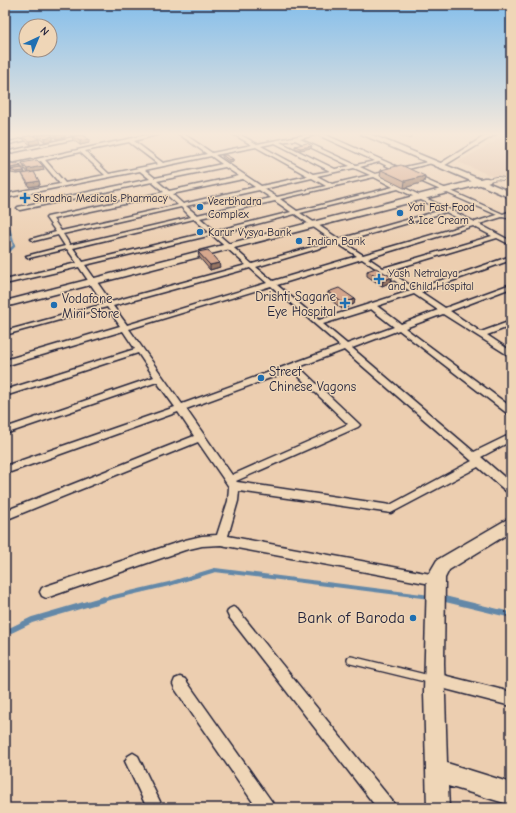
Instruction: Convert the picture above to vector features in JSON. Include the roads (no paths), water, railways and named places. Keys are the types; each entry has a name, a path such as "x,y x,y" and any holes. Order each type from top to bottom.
{"main road":[{"path":"463,172 511,195"},
{"path":"484,181 511,190"}],"street":[{"path":"53,172 63,184"},
{"path":"104,172 108,176"},
{"path":"5,196 127,172"},
{"path":"145,172 183,204 251,266 511,489"},
{"path":"20,208 196,172"},
{"path":"236,172 511,355"},
{"path":"306,172 331,186"},
{"path":"34,239 325,172"},
{"path":"367,172 511,243"},
{"path":"29,256 198,218 274,198 392,172"},
{"path":"404,172 447,191 507,214 511,219"},
{"path":"221,540 233,501 232,483 58,234 49,218 243,177"},
{"path":"5,304 484,181"},
{"path":"5,282 214,233 398,187"},
{"path":"5,333 251,266 447,210"},
{"path":"5,363 475,225 507,214"},
{"path":"383,270 497,236"},
{"path":"318,323 415,292 511,258"},
{"path":"5,470 181,408 511,286"},
{"path":"372,306 511,412"},
{"path":"481,335 511,323"},
{"path":"5,393 140,350"},
{"path":"232,483 355,425 293,366"},
{"path":"5,431 159,378"},
{"path":"5,516 201,437"},
{"path":"232,483 391,509 511,437"},
{"path":"438,808 435,680 436,576 443,565 511,524"},
{"path":"46,592 185,545 202,541 221,540 436,585"},
{"path":"233,613 388,808"},
{"path":"435,680 511,699"},
{"path":"180,684 266,808"},
{"path":"133,761 155,808"},
{"path":"436,771 511,794"}],"lane":[{"path":"484,181 497,178 511,180"},
{"path":"351,660 435,680"}],"waterway":[{"path":"5,214 14,246 5,255"},
{"path":"101,600 169,584 215,570 430,597"},
{"path":"440,598 445,599"},
{"path":"5,633 32,620 104,599"},
{"path":"445,599 450,600"},
{"path":"445,599 511,615"}],"place":[{"name":"Shradha Medicals Pharmacy","path":"25,198"},
{"name":"Veerbhadra Complex","path":"200,207"},
{"name":"Yoti Fast Food & Ice Cream","path":"400,213"},
{"name":"Karur Vysya Bank","path":"200,232"},
{"name":"Indian Bank","path":"299,241"},
{"name":"Yash Netralaya and Child Hospital","path":"379,279"},
{"name":"Drishti Sagane Eye Hospital","path":"345,303"},
{"name":"Vodafone Mini Store","path":"54,305"},
{"name":"Street Chinese Vagons","path":"261,378"},
{"name":"Bank of Baroda","path":"413,618"}]}
